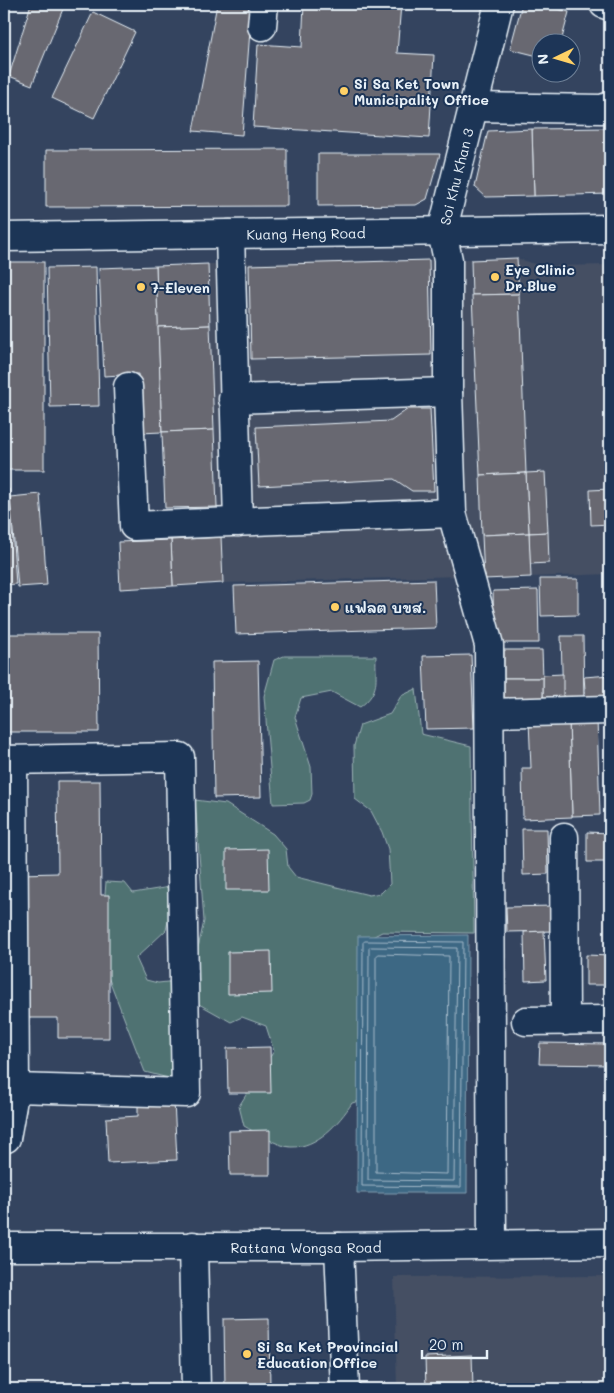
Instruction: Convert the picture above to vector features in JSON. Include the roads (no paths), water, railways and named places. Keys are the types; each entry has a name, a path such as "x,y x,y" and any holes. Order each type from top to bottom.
{"street":[{"name":"Soi Khu Khan 3","path":"442,232 499,4"},
{"path":"604,4 610,6"},
{"path":"473,108 602,108 610,106"},
{"name":"Kuang Heng Road","path":"4,237 610,229"},
{"path":"442,232 448,260 448,392 452,513 489,645 492,1244"},
{"path":"230,234 233,399 238,522"},
{"path":"128,387 134,526 452,513"},
{"path":"233,399 448,392"},
{"path":"490,713 610,710"},
{"path":"4,1138 15,1088 9,760 180,757 186,1093 15,1088"},
{"path":"564,837 565,1021"},
{"path":"526,1022 610,1020"},
{"name":"Rattana Wongsa Road","path":"4,1247 339,1247 610,1243"},
{"path":"193,1246 196,1389"},
{"path":"339,1247 345,1389"}],"water":[{"path":"468,935 467,1193 357,1193 358,936"}],"place":[{"name":"Si Sa Ket Town Municipality Office","path":"344,91"},
{"name":"Eye Clinic Dr.Blue","path":"495,277"},
{"name":"7-Eleven","path":"141,287"},
{"name":"แฟลต บขส.","path":"335,607"},
{"name":"Si Sa Ket Provincial Education Office","path":"247,1354"}]}
